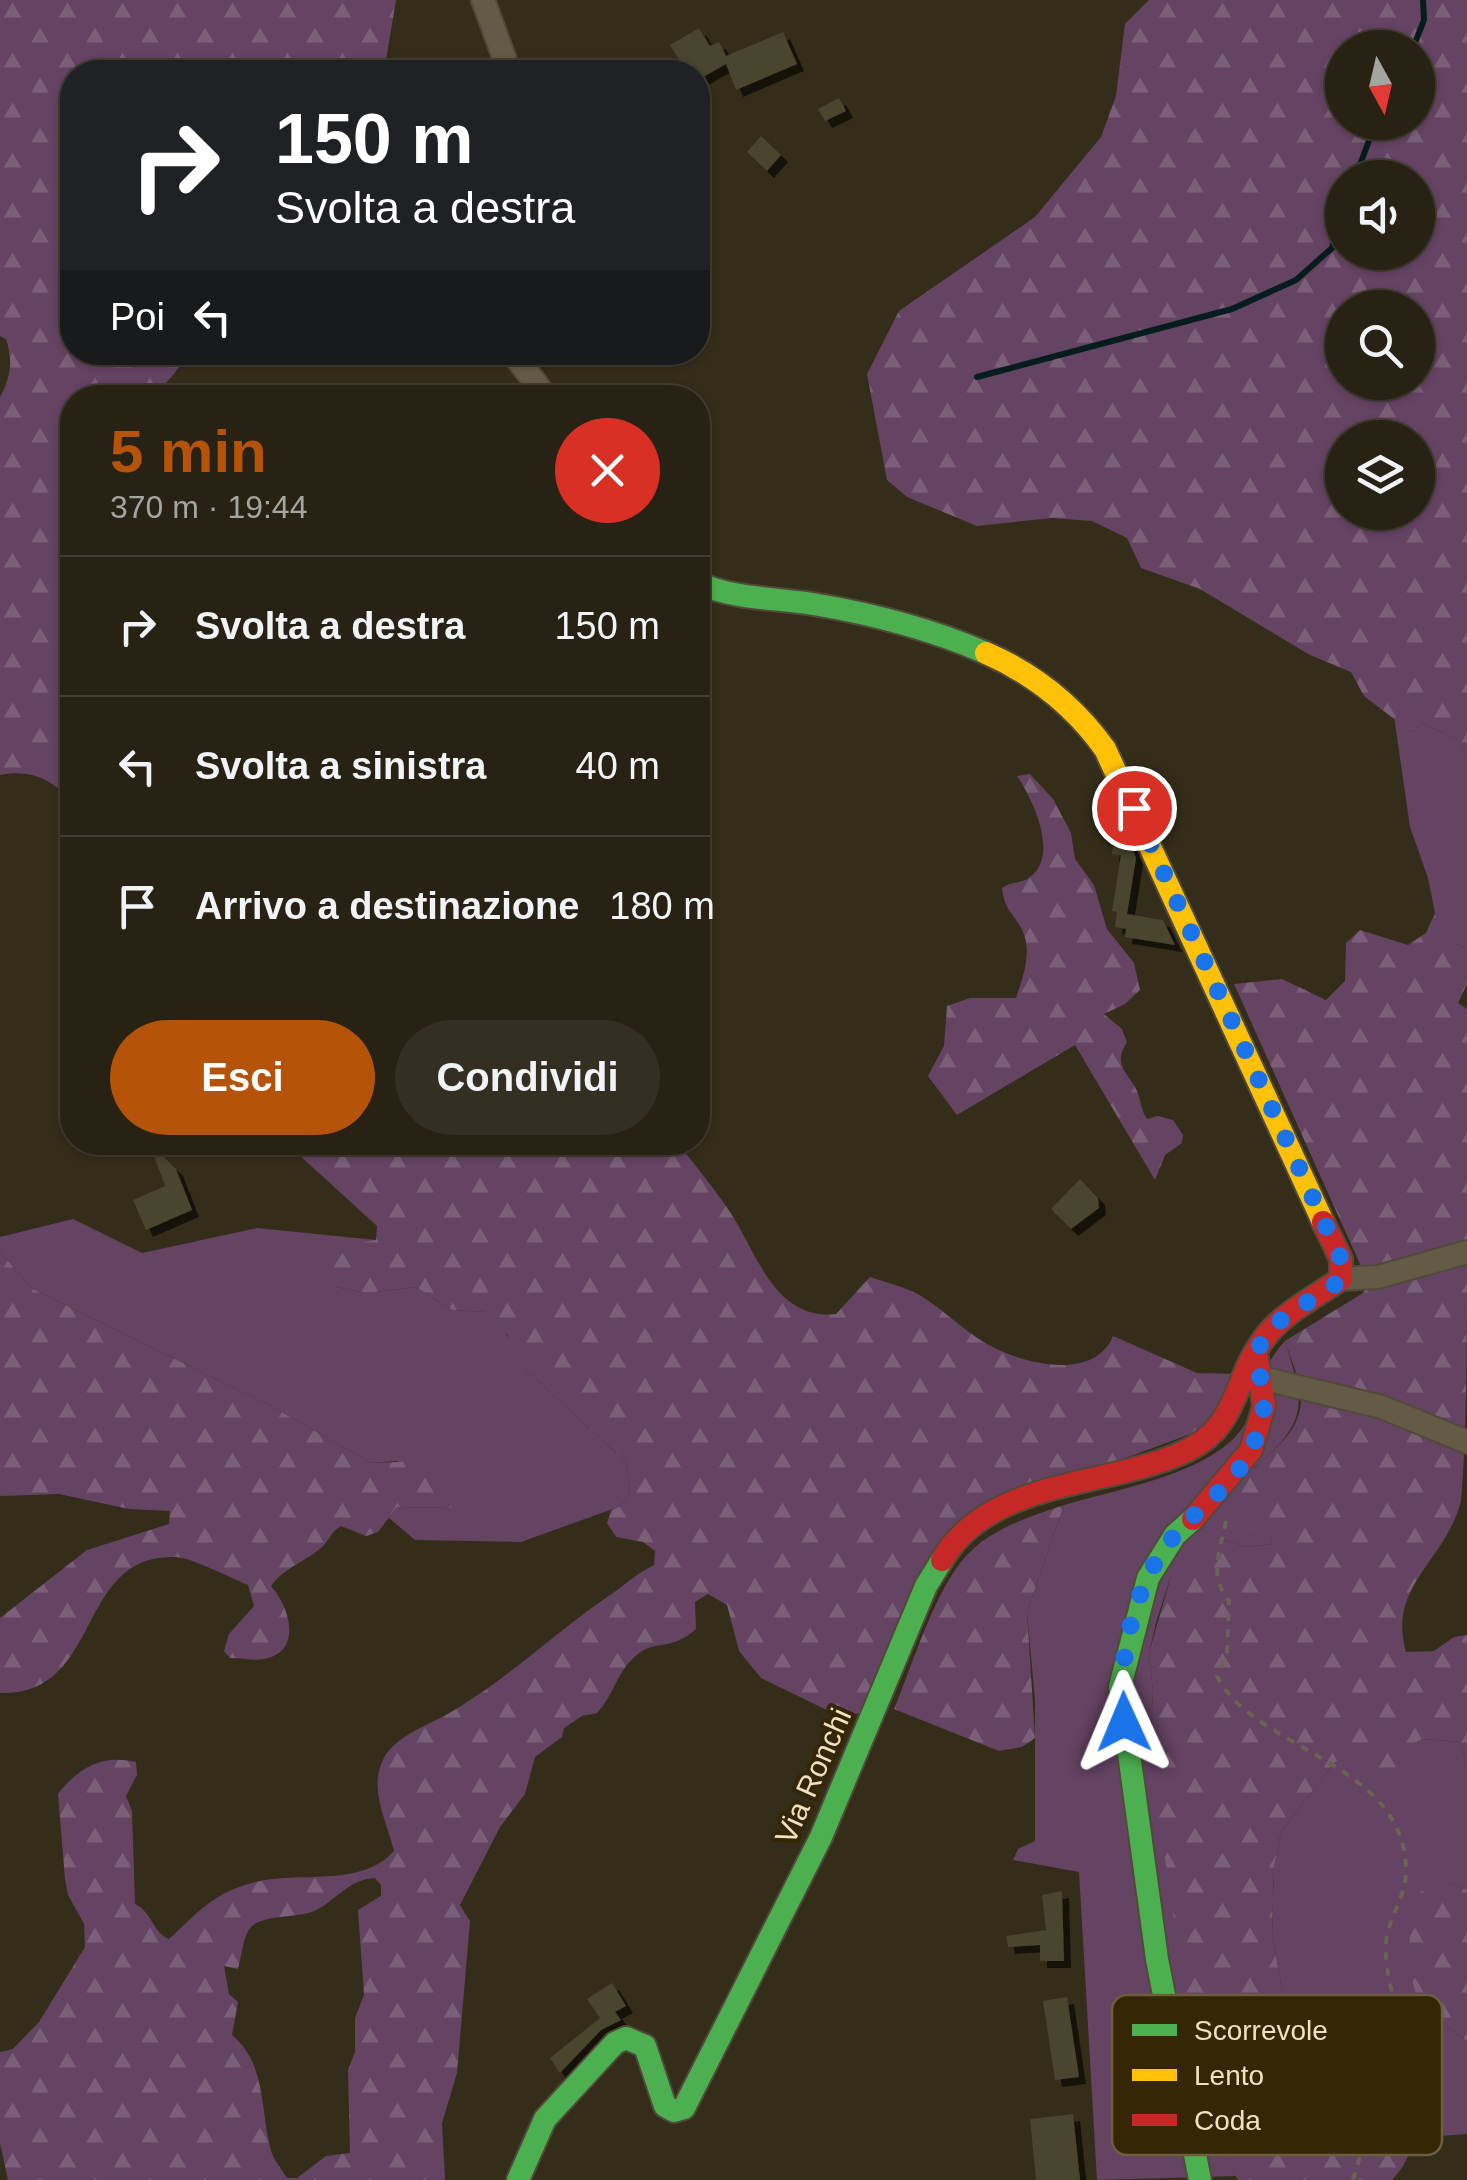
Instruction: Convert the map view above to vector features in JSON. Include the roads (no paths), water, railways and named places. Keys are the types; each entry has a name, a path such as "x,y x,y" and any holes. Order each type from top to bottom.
{"street":[{"path":"483,0 505,60"},
{"path":"522,365 537,385"},
{"path":"710,588 869,612 950,637 1019,671 1078,714 1134,808 1341,1259 1342,1279"},
{"path":"1164,1995 1120,1688 1148,1578 1174,1535 1208,1506 1251,1450 1264,1406 1260,1342 1274,1326 1342,1279 1378,1277 1467,1252"},
{"path":"1259,1368 1382,1407 1467,1442"},
{"name":"Via Ronchi","path":"518,2180 545,2120 615,2043 626,2038 645,2046 665,2106 674,2111 684,2108 821,1836 926,1586 951,1544 989,1514 1038,1494 1186,1451 1216,1432 1259,1368"},
{"path":"1195,2155 1200,2180"}],"waterway":[{"path":"1420,30 1423,0"},
{"path":"1362,160 1369,140"},
{"path":"977,377 1232,309 1296,280 1325,254"}]}
